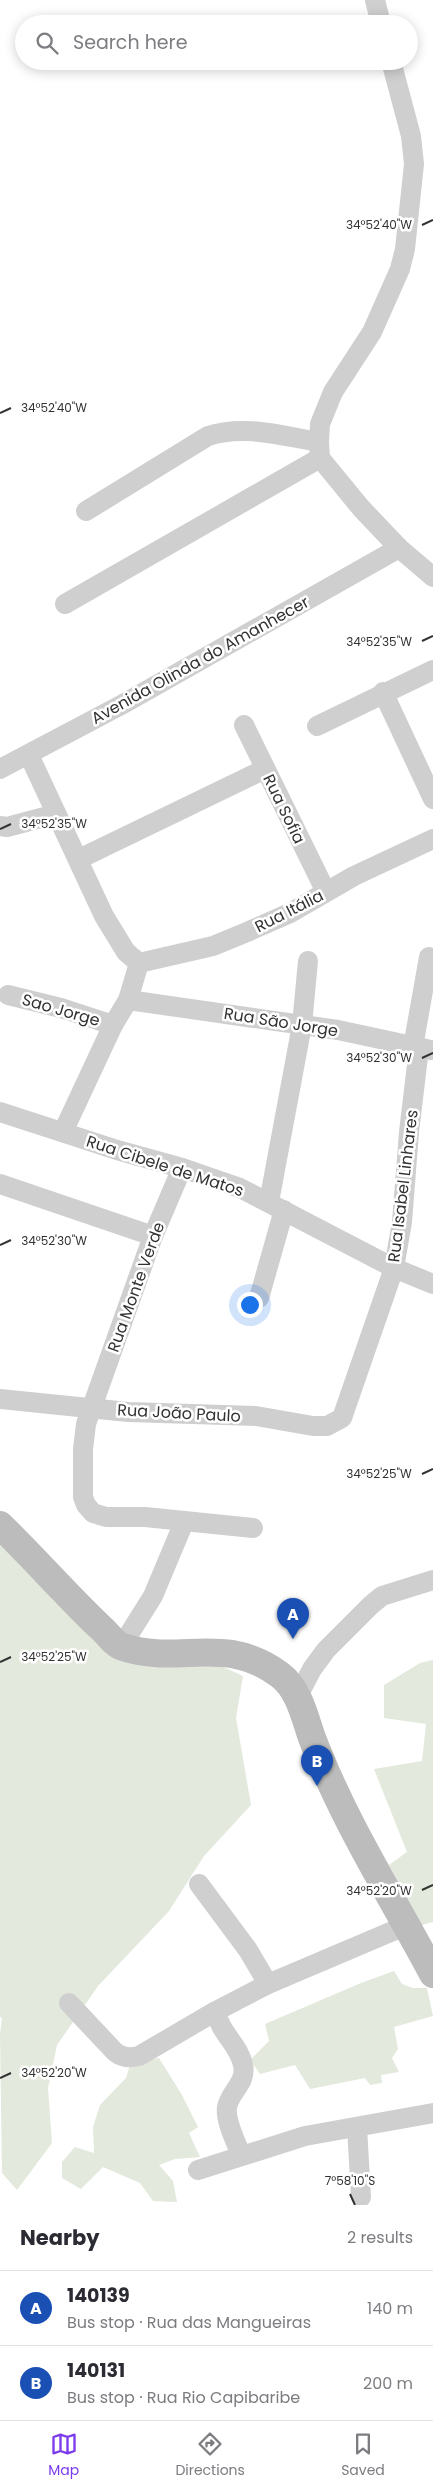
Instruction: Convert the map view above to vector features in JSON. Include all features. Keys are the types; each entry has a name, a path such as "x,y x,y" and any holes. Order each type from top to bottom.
{"street":[{"path":"375,0 379,15"},
{"path":"319,450 320,424 333,392 372,332 400,269 404,249 414,164 411,136 394,70"},
{"path":"86,511 208,436 223,431 236,430 271,434 319,450 360,508 399,548 433,577"},
{"path":"65,604 319,450"},
{"name":"Avenida Olinda do Amanhecer","path":"0,769 123,704 399,548"},
{"path":"317,726 383,692 433,670"},
{"path":"383,692 433,799"},
{"name":"Rua Sofia","path":"244,725 326,892"},
{"path":"29,754 113,932 126,952 139,963 128,1000 113,1025 63,1132"},
{"path":"79,859 265,769"},
{"path":"0,826 7,827 56,814"},
{"name":"Rua Itália","path":"139,963 213,946 290,913 382,862 433,839"},
{"name":"Rua Isabel Linhares","path":"347,1406 394,1268 402,1222 409,1132 422,1049 429,957"},
{"path":"259,1298 277,1206 302,1025 308,961"},
{"name":"Sao Jorge","path":"8,995 61,1008 113,1025"},
{"name":"Rua São Jorge","path":"128,1000 302,1025 422,1049"},
{"name":"Rua Cibele de Matos","path":"0,1112 117,1150 182,1168 240,1188 394,1268 433,1284"},
{"name":"Rua Monte Verde","path":"182,1168 153,1236 86,1424 83,1449 83,1497 86,1505 93,1512 106,1517 145,1517 184,1522"},
{"path":"0,1184 153,1236"},
{"name":"Rua João Paulo","path":"0,1399 128,1412 256,1416 327,1426 342,1418 347,1406"},
{"path":"121,1647 153,1596 184,1522 253,1528"},
{"path":"0,1525 75,1604 121,1647 150,1652 209,1651 240,1654 281,1676 297,1698 337,1800 433,1974"},
{"path":"297,1698 312,1669 326,1650 371,1605 382,1596 433,1580"},
{"path":"199,1884 248,1950 268,1984"},
{"path":"69,2003 122,2057 139,2056 216,2011 268,1984 407,1925"},
{"path":"216,2011 222,2031 235,2046 244,2066 242,2082 231,2096 227,2108 241,2155"},
{"path":"198,2170 305,2136 433,2113"},
{"path":"357,2127 361,2197"}],"shaded area":[{"path":"0,1535 53,1600 98,1640 176,1645 243,1676 236,1718 251,1805 204,1856 169,1911 98,1986 57,2045 48,2088 52,2143 17,2190 2,2173 0,2034 2,2018 0,2017"},
{"path":"433,1660 433,1922 418,1926 389,1865 407,1852 374,1769 422,1761 426,1724 384,1718 384,1685 420,1663"},
{"path":"394,1971 402,1984 413,1988 427,1988 433,2016 394,2027 398,2049 392,2058 399,2072 381,2075 382,2083 370,2085 365,2078 310,2089 295,2065 260,2074 250,2060 269,2041 265,2024"},
{"path":"159,2058 182,2095 198,2127 189,2133 200,2157 175,2159 159,2165 173,2181 177,2202 153,2201 140,2183 103,2167 81,2189 62,2178 62,2162 75,2147 94,2153 93,2127 100,2105 126,2078 131,2062"}],"place":[{"name":"140139","path":"293,1639"},
{"name":"140131","path":"317,1786"}]}
